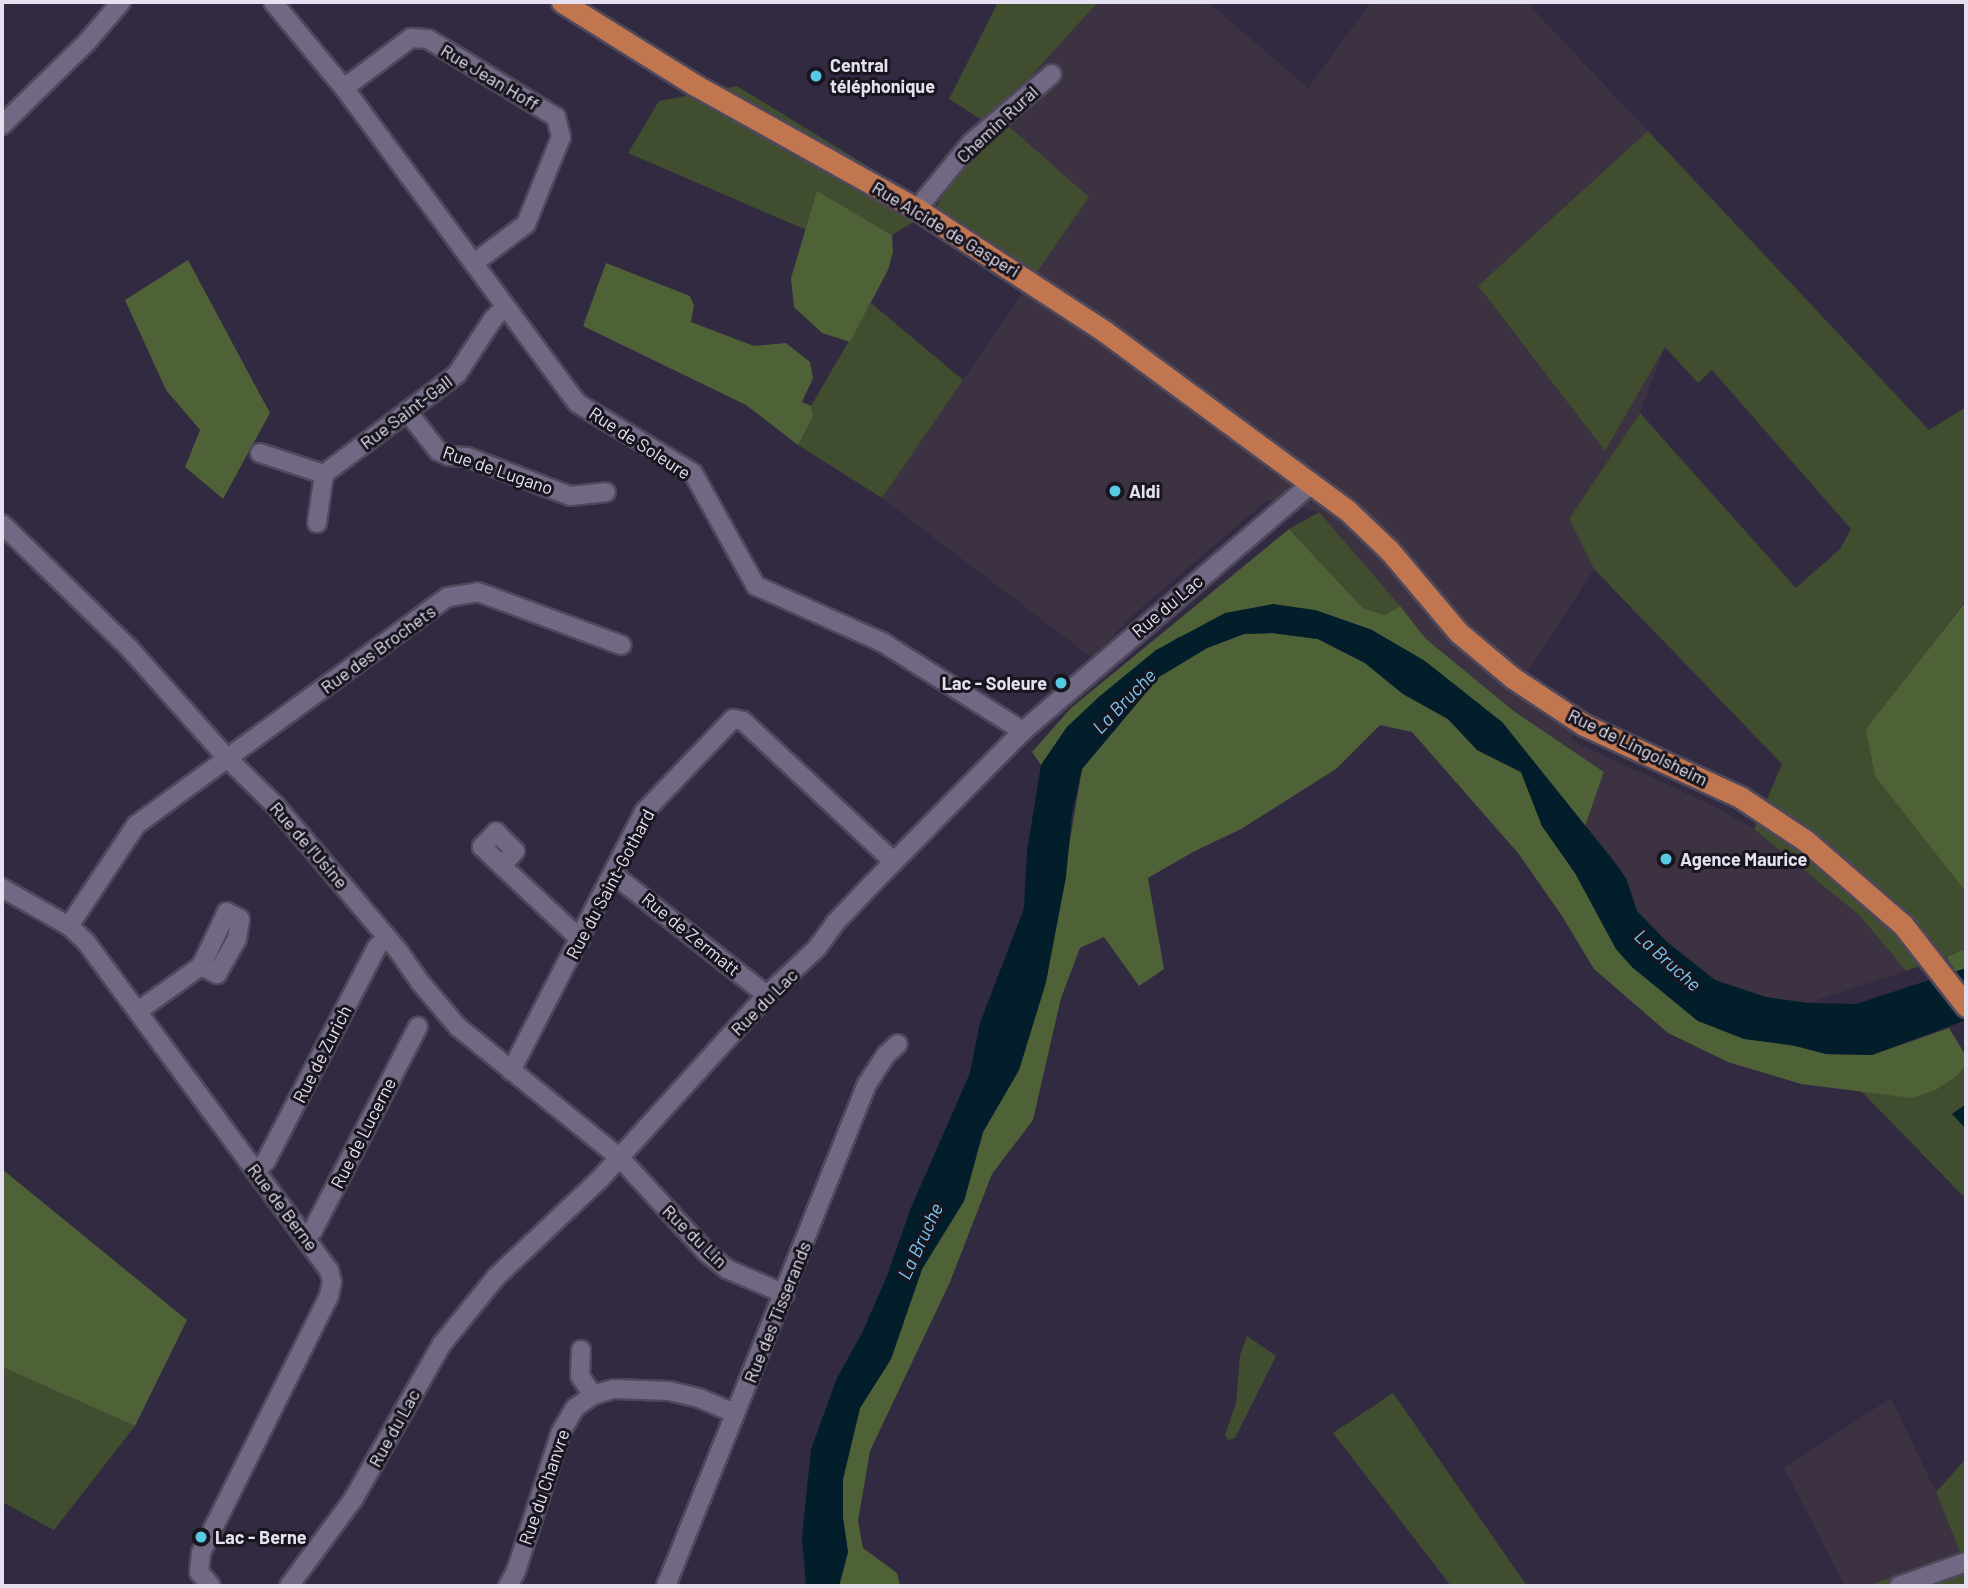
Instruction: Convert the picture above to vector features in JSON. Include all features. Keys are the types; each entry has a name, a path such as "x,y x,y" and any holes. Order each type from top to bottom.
{"main road":[{"name":"Rue Alcide de Gasperi","path":"562,2 695,85 917,209 1037,284 1312,483"},
{"name":"Rue de Lingolsheim","path":"1312,483 1389,550 1458,632 1496,666 1584,725 1760,808 1814,847 1886,908 1924,949 1966,1006"}],"street":[{"path":"2,125 88,42 121,2"},
{"name":"Rue de Soleure","path":"273,2 344,88 474,263 504,308 578,403 693,473 755,586 881,642 1023,731"},
{"name":"Rue Jean Hoff","path":"344,88 411,38 428,39 556,117 561,136 526,224 474,263"},
{"name":"Chemin Rural","path":"917,209 971,143 1052,74"},
{"name":"Rue Saint-Gall","path":"324,474 457,374 493,319 504,308"},
{"name":"Rue de Lugano","path":"407,411 438,451 449,456 467,457 570,496 606,492"},
{"path":"260,453 324,474 317,523"},
{"name":"Rue du Lac","path":"289,1586 354,1498 428,1367 467,1311 514,1260 620,1158 767,995 817,948 835,923 893,861 1023,731 1312,483"},
{"name":"Rue de l'Usine","path":"2,524 129,648 228,758 276,806 387,937 458,1027 620,1158"},
{"name":"Rue des Brochets","path":"69,926 136,825 449,597 478,592 621,645"},
{"name":"Rue du Saint-Gothard","path":"511,1072 644,812 733,719 743,720 893,861"},
{"path":"502,866 580,939"},
{"name":"Rue de Zermatt","path":"613,874 767,995"},
{"name":"Rue de Berne","path":"2,888 69,926 86,942 329,1270 332,1282 330,1296 201,1553 199,1572 211,1586"},
{"name":"Rue de Zurich","path":"256,1171 266,1161 377,947 387,937"},
{"path":"138,1011 201,966"},
{"name":"Rue de Lucerne","path":"305,1236 313,1230 418,1027"},
{"name":"Rue des Tisserands","path":"666,1586 867,1084 886,1055 898,1044"},
{"name":"Rue du Lin","path":"620,1158 707,1253 727,1269 785,1293"},
{"path":"581,1350 580,1376 593,1395 614,1389 669,1391 699,1398 736,1413"},
{"name":"Rue du Chanvre","path":"508,1586 516,1571 561,1432 575,1408 593,1395"},
{"path":"1899,1586 1966,1562"}],"shaded area":[{"path":"1098,2 1208,2 1308,88 1371,2 1526,2 1648,131 1478,287 1605,451 1665,346 1640,413 1569,519 1594,569 1527,673 1579,713 1572,741 1712,805 1754,829 1860,916 1906,971 1808,1003 1766,997 1715,980 1667,942 1637,911 1626,878 1585,826 1604,772 1515,712 1426,639 1319,512 1267,500 1135,613 1092,658 882,498 1088,198 996,115"},
{"path":"1891,1398 1936,1492 1960,1552 1867,1586 1845,1586 1784,1468"}],"green space":[{"path":"998,2 1098,2 996,115 1089,197 1037,272 936,208 982,120 949,99"},
{"path":"737,86 936,208 892,235 818,192 806,230 628,153 659,101"},
{"path":"1648,131 1929,430 1966,407 1966,600 1866,730 1966,892 1966,949 1906,971 1860,916 1754,829 1782,764 1594,569 1569,519 1640,413 1796,588 1840,549 1851,529 1712,370 1698,383 1665,347 1605,451 1478,286"},
{"path":"817,191 892,235 893,252 888,270 850,342 822,333 794,307 791,278"},
{"path":"188,260 270,413 223,499 185,467 200,430 166,390 125,300"},
{"path":"606,263 690,296 694,306 691,322 754,346 786,343 810,362 813,378 802,402 811,406 813,416 798,445 746,405 583,326"},
{"path":"871,303 963,380 882,498 798,445 812,416 811,406"},
{"path":"1319,512 1400,606 1385,615 1363,608 1289,529"},
{"path":"1289,529 1363,608 1385,615 1400,606 1426,639 1515,712 1604,772 1585,826 1502,722 1372,630 1315,610 1178,637 1100,696 1067,727 1041,765 1032,752 1071,708"},
{"path":"1966,601 1966,892 1875,776 1866,729"},
{"path":"1272,633 1318,639 1365,663 1403,694 1448,719 1477,750 1521,772 1542,826 1575,873 1616,949 1632,967 1698,1021 1826,1054 1872,1055 1949,1028 1966,1056 1966,1064 1958,1075 1936,1090 1911,1098 1801,1084 1728,1062 1668,1033 1594,969 1562,916 1518,853 1412,732 1380,725 1336,769 1241,829 1148,878 1164,969 1139,986 1104,937 1080,948 1061,998 1033,1120 992,1174 950,1282 870,1451 858,1521 863,1548 897,1573 900,1586 839,1586 848,1552 843,1518 843,1479 860,1408 891,1359 922,1269 964,1201 983,1132 1019,1070 1046,982 1082,769 1159,677 1207,648 1244,634"},
{"path":"1966,949 1966,985 1946,957"},
{"path":"1966,1064 1966,1199 1861,1091 1911,1097 1936,1090 1958,1075"},
{"path":"2,1169 187,1320 135,1426 2,1367"},
{"path":"1247,1336 1276,1356 1235,1438 1228,1440 1225,1435 1236,1403 1240,1355"},
{"path":"2,1367 135,1426 54,1530 2,1502"},
{"path":"1393,1393 1527,1586 1451,1586 1333,1433"},
{"path":"1966,1459 1966,1586 1867,1586 1960,1552 1936,1492"}],"water":[{"name":"La Bruche","path":"1273,604 1315,610 1372,630 1425,661 1502,722 1626,878 1637,911 1667,942 1715,980 1766,997 1808,1003 1856,1004 1966,968 1966,1020 1872,1055 1826,1054 1796,1046 1744,1039 1698,1021 1632,967 1616,949 1575,873 1542,826 1521,772 1477,750 1448,719 1403,694 1365,663 1318,639 1272,633 1244,634 1207,648 1159,677 1082,769 1072,814 1066,877 1046,982 1019,1070 983,1132 964,1201 922,1269 891,1359 860,1408 843,1479 843,1518 848,1552 839,1586 806,1586 802,1537 811,1449 837,1378 862,1333 887,1276 910,1210 970,1073 980,1023 1024,908 1027,851 1041,765 1067,727 1156,650 1225,613"},
{"path":"1966,1104 1966,1129 1952,1114"}],"place":[{"name":"Central téléphonique","path":"816,76"},
{"name":"Aldi","path":"1115,491"},
{"name":"Lac - Soleure","path":"1061,683"},
{"name":"Agence Maurice","path":"1666,859"},
{"name":"Lac - Berne","path":"201,1537"}]}
